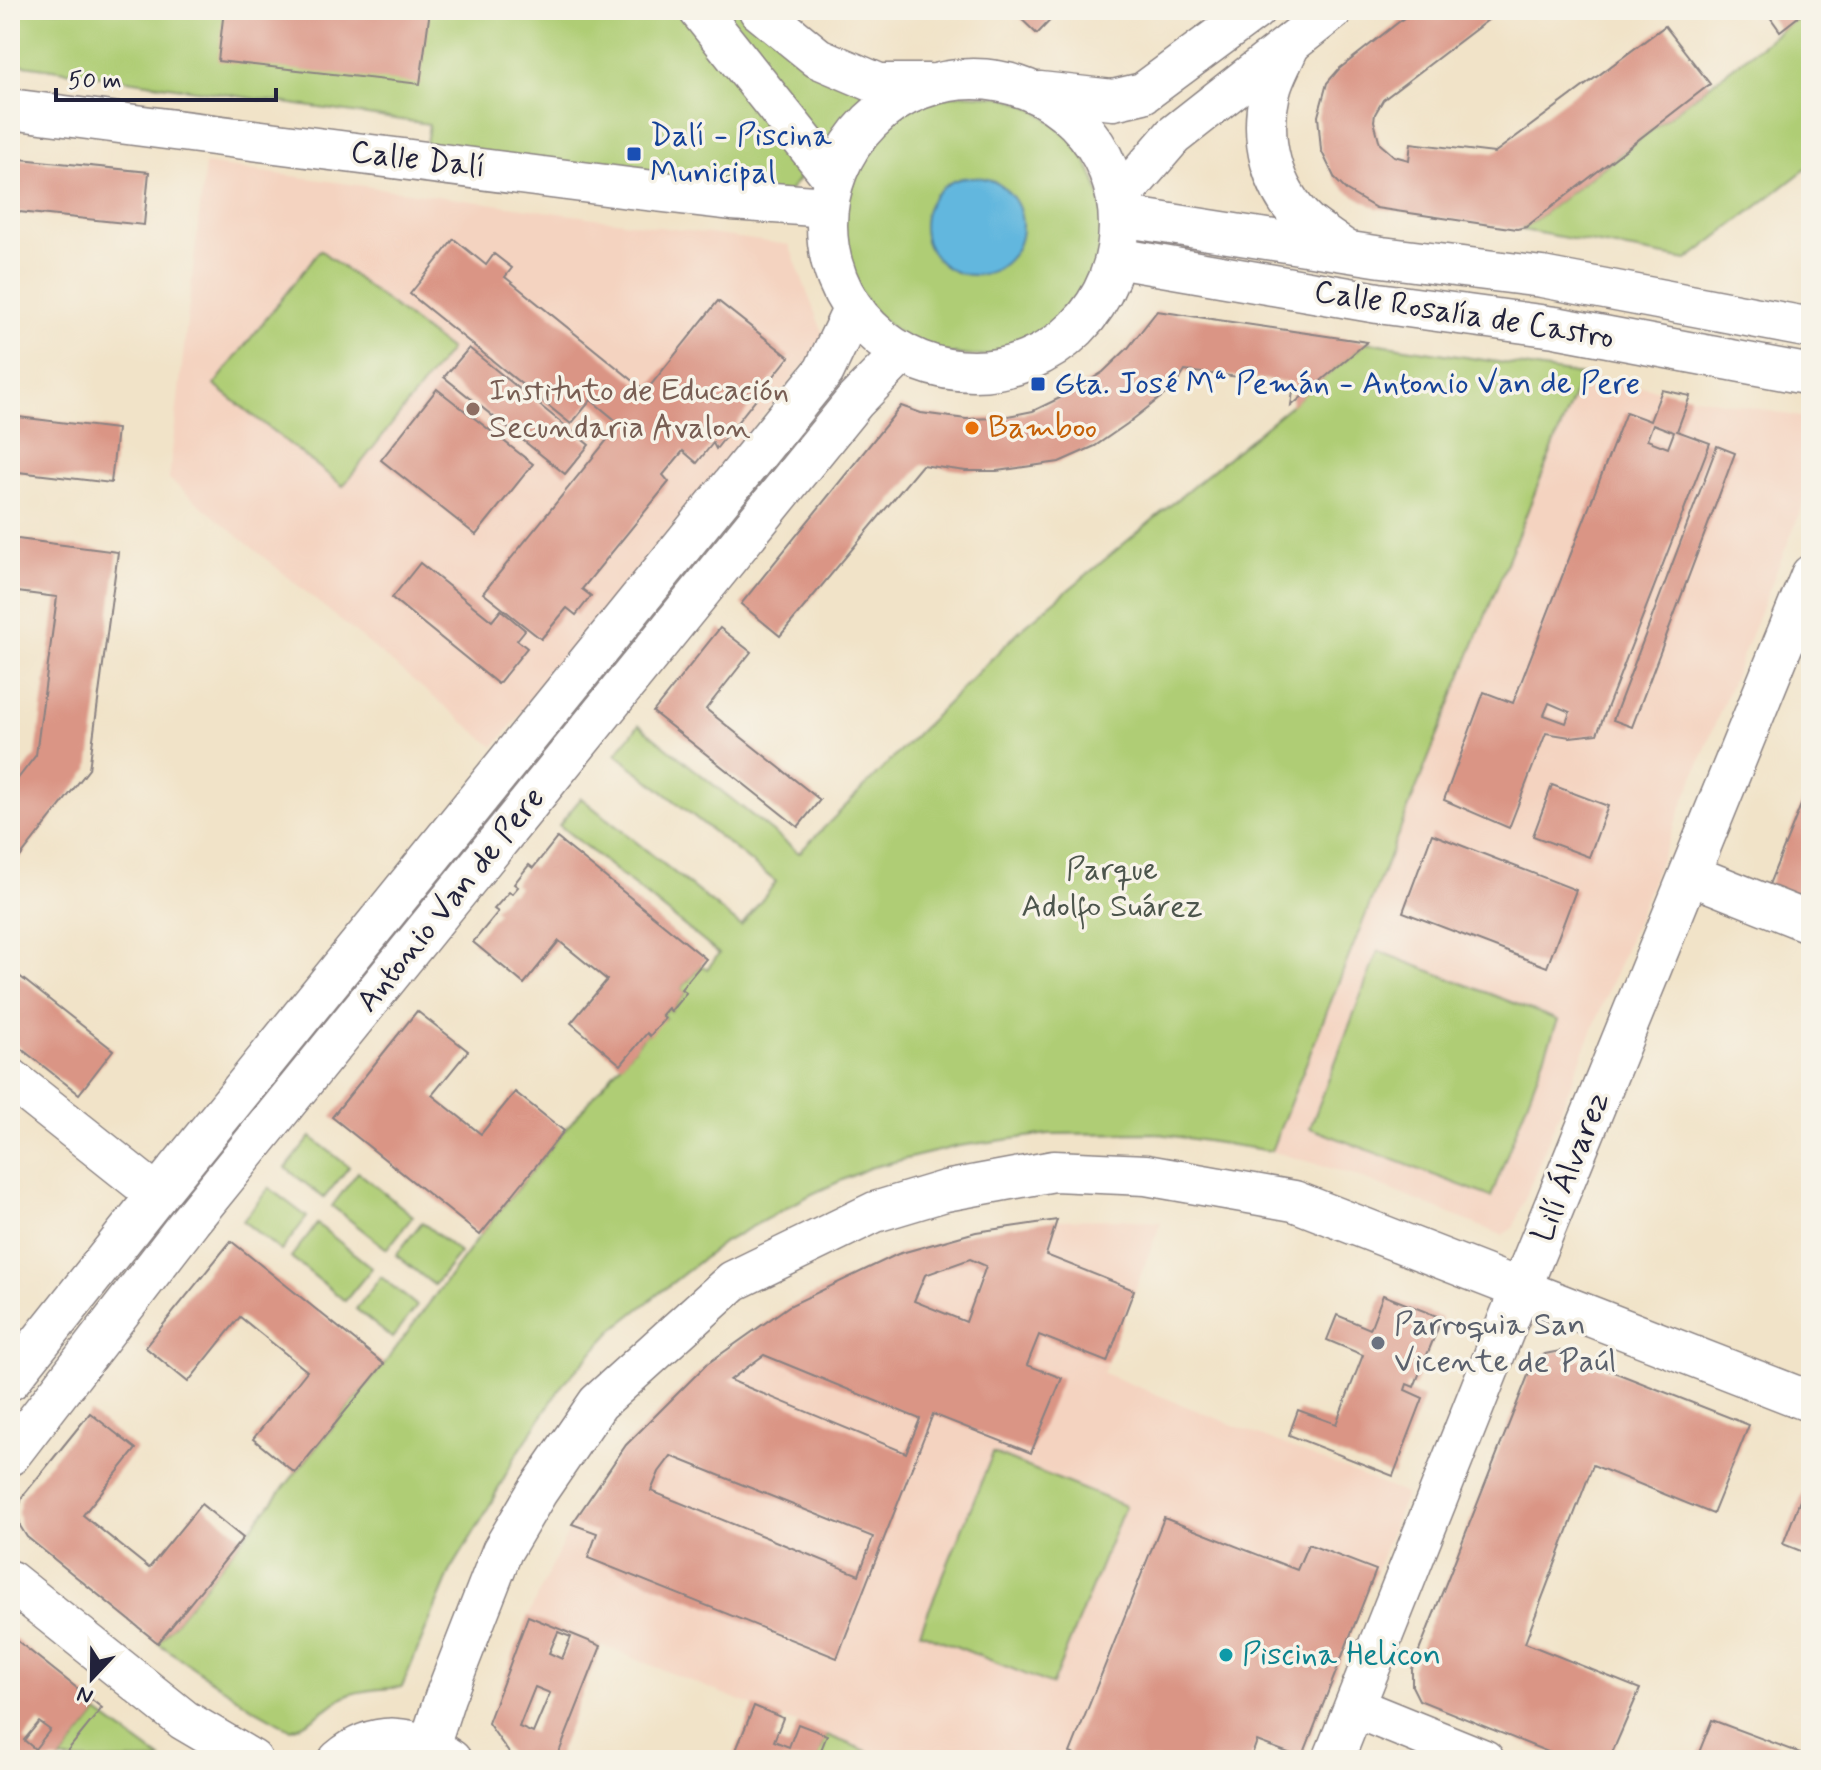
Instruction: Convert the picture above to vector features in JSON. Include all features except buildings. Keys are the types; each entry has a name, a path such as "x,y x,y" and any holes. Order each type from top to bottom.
{"street":[{"path":"699,10 830,192"},
{"path":"759,10 818,58 879,84 932,84 971,78 1003,81 1033,91 1113,100 1143,93 1255,10"},
{"path":"1118,208 1173,136 1333,10"},
{"path":"1291,43 1270,89 1265,120 1268,160 1285,196 1307,222 1346,251"},
{"path":"932,84 902,96 873,117 850,144 830,192 826,236 834,272 853,310 872,332 902,353 941,368 972,372 1030,361 1056,346 1080,326 1101,297 1116,258 1118,208 1112,179 1095,143 1072,117 1033,91"},
{"name":"Calle Dalí","path":"10,109 659,191 830,192"},
{"name":"Calle Rosalía de Castro","path":"1118,208 1346,251 1542,277 1811,328"},
{"name":"Calle Rosalía de Castro","path":"1116,258 1378,303 1555,327 1811,375"},
{"name":"Antonio Van de Pere","path":"10,1380 824,371 853,310"},
{"name":"Antonio Van de Pere","path":"10,1455 238,1162 855,401 902,353"},
{"name":"Lilí Álvarez","path":"1333,1760 1811,575"},
{"path":"1691,875 1811,923"},
{"path":"10,1078 157,1195"},
{"path":"339,1760 351,1750 376,1740 403,1738 440,1753 451,1682 502,1551 537,1492 598,1403 733,1281 875,1212 945,1191 1054,1171 1146,1175 1294,1201 1811,1402"},
{"path":"10,1581 184,1720 252,1760"},
{"path":"1356,1708 1484,1760"}],"shaded area":[{"name":"Instituto de Educación Secundaria Avalon","path":"205,164 789,245 825,339 494,747 169,479"},
{"path":"1582,375 1811,419 1811,485 1513,1228 1502,1235 1351,1174 1271,1151"},
{"path":"1057,1220 1161,1222 1103,1373 1406,1494 1302,1758 1257,1741 1250,1760 889,1760 528,1616 572,1524 622,1449 707,1364 898,1254 976,1232"}],"green space":[{"path":"10,10 683,10 811,163 787,194 424,157 429,124 10,63"},
{"path":"705,10 749,10 875,93 829,156"},
{"path":"1807,10 1811,10 1811,165 1687,260 1522,230"},
{"path":"966,94 1008,98 1038,112 1058,127 1091,171 1102,212 1099,253 1084,291 1058,323 1024,345 983,355 937,350 907,338 882,319 863,296 852,275 842,243 840,222 849,179 859,159 887,125 924,102"},
{"path":"320,250 450,350 343,486 214,385"},
{"name":"Parque Adolfo Suárez","path":"1367,342 1582,375 1271,1151 1153,1133 1049,1134 959,1146 869,1168 812,1194 724,1242 615,1328 563,1384 514,1459 450,1572 402,1687 351,1694 306,1723 290,1729 249,1706 158,1643 384,1364 480,1235 564,1131 647,1033 665,1018 662,1015 668,1008 671,1011 686,993 681,989 701,965 707,969 719,954 559,825 581,798 741,926 776,882 616,754 639,725 799,853 1020,630"},
{"path":"1378,951 1558,1020 1491,1197 1310,1128"},
{"path":"311,1137 349,1167 324,1198 286,1168"},
{"path":"358,1172 413,1216 387,1249 332,1206"},
{"path":"269,1188 307,1217 281,1251 243,1221"},
{"path":"422,1222 460,1253 434,1285 396,1255"},
{"path":"317,1224 372,1268 345,1301 291,1257"},
{"path":"381,1277 417,1306 392,1338 356,1309"},
{"path":"993,1453 1125,1506 1052,1685 920,1632"},
{"path":"98,1713 162,1760 60,1760"},
{"path":"827,1735 889,1760 817,1760"}],"water":[{"path":"973,177 992,180 1008,191 1019,207 1022,226 1019,245 1008,261 992,272 973,275 954,272 938,261 927,245 924,226 927,207 938,191 954,180"}],"place":[{"name":"Dalí - Piscina Municipal","path":"634,154"},
{"name":"Gta. José Mª Pemán - Antonio Van de Pere","path":"1038,384"},
{"name":"Instituto de Educación Secundaria Avalon","path":"473,409"},
{"name":"Bamboo","path":"972,428"},
{"name":"Parroquia San Vicente de Paúl","path":"1378,1343"},
{"name":"Piscina Helicon","path":"1226,1655"}]}
